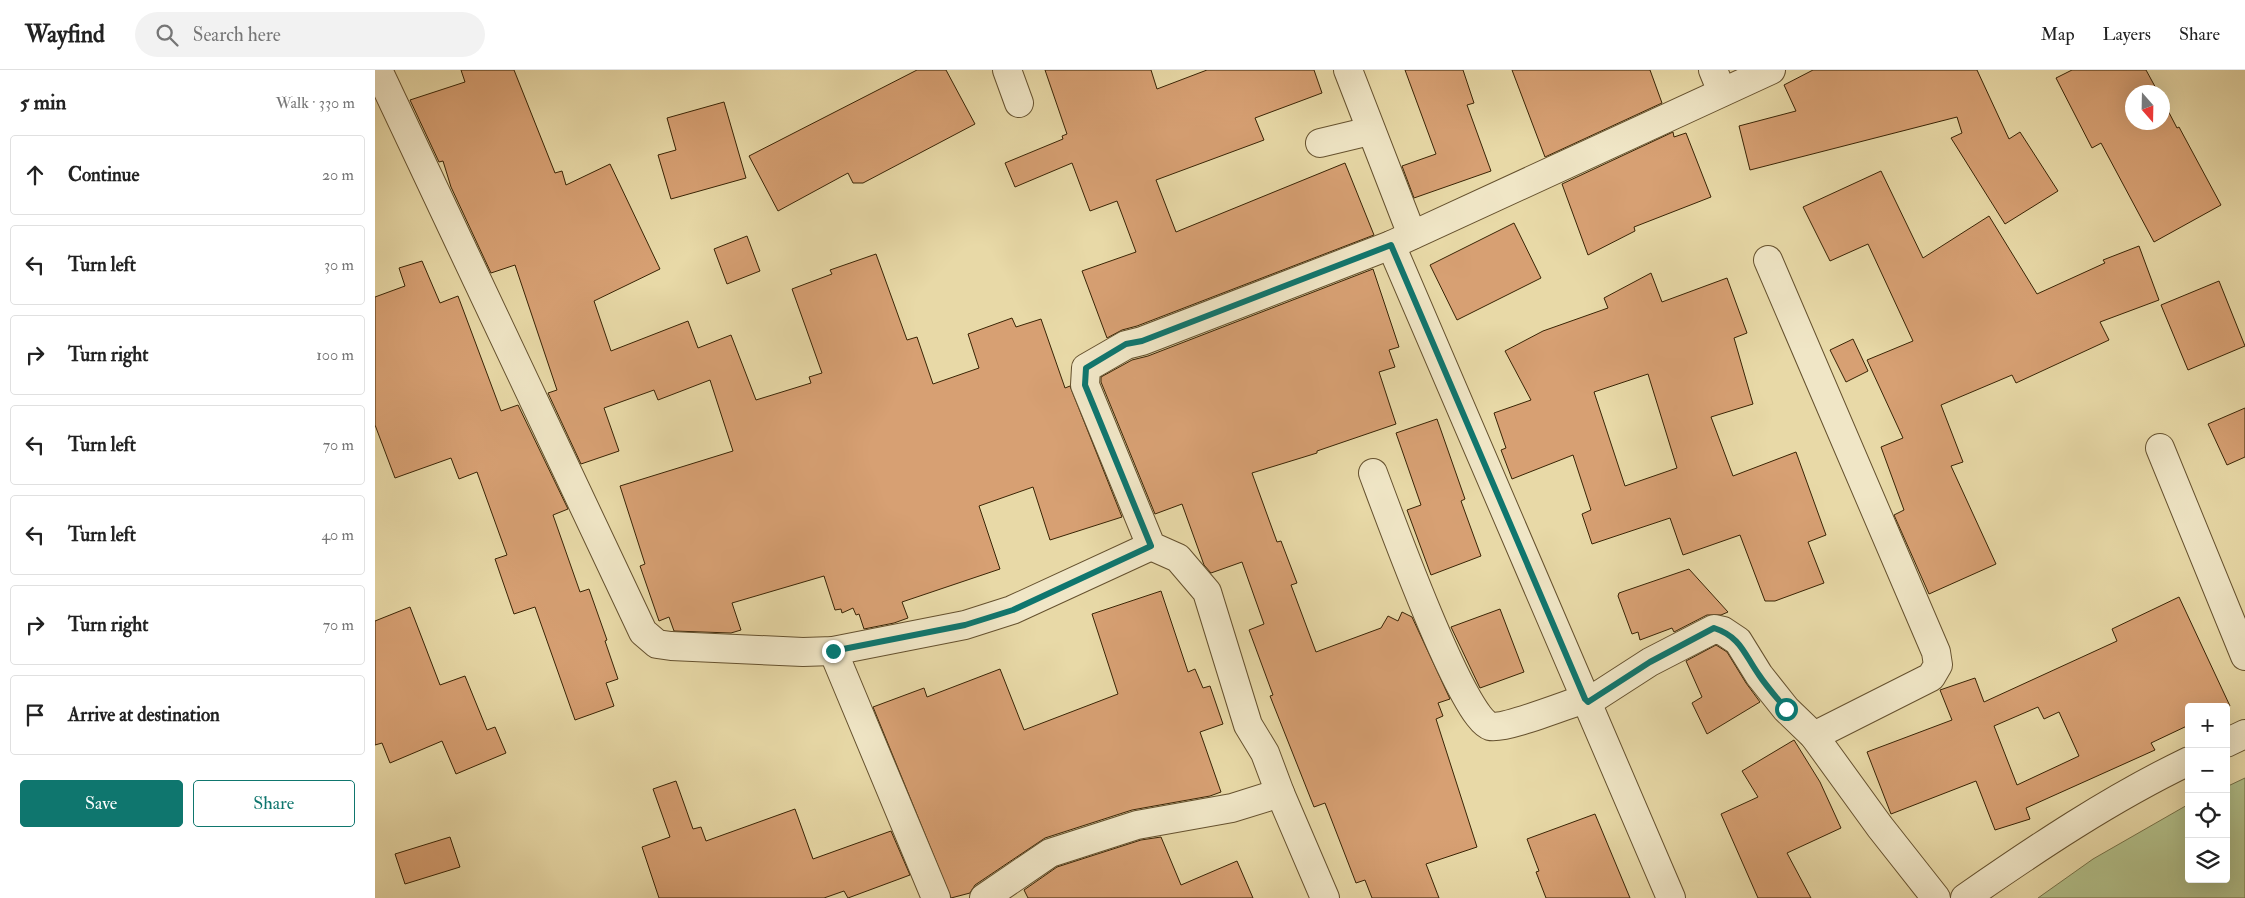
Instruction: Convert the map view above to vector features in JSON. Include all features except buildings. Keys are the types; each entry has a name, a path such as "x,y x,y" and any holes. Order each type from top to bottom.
{"street":[{"path":"379,70 643,632 657,644 803,652 833,651 965,625 1013,610 1151,546"},
{"path":"1007,70 1019,103"},
{"path":"1347,70 1370,131 1401,240 1586,700 1671,898"},
{"path":"1325,898 1265,754 1248,724 1207,592 1178,558 1151,546 1085,385 1086,368 1126,344 1142,341 1261,297 1401,240 1717,81 1771,70"},
{"path":"1320,143 1370,131"},
{"path":"1768,260 1936,652 1938,665 1931,677 1813,736"},
{"path":"2160,448 2245,656"},
{"path":"1373,473 1406,560 1439,638 1469,703 1481,720 1491,726 1508,724 1586,700 1650,662 1714,628 1723,631 1738,641 1759,676 1786,709 1813,736 1880,827 1936,898"},
{"path":"833,651 935,898"},
{"path":"2230,741 2245,734"},
{"path":"1965,898 2020,860 2139,785 2185,763"},
{"path":"984,898 1050,852 1137,825 1232,808 1280,793"}],"green space":[{"path":"2245,778 2245,898 2038,898 2093,859 2185,806 2185,883 2230,883 2230,785"}],"route":[{"path":"833,651 965,625 1013,610 1151,546 1085,385 1086,368 1126,344 1142,341 1261,297 1391,245 1585,699 1588,702 1650,662 1714,628 1723,631 1738,641 1759,676 1786,709"}]}
